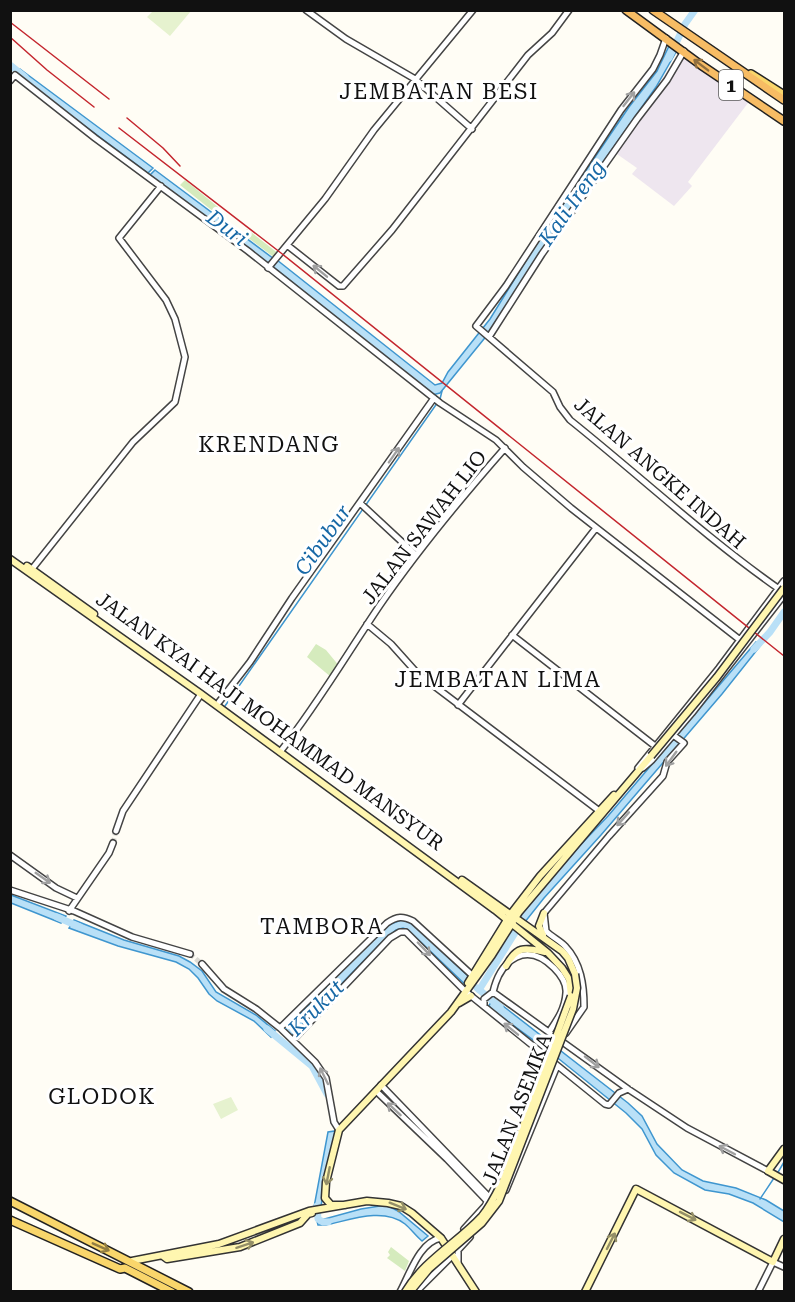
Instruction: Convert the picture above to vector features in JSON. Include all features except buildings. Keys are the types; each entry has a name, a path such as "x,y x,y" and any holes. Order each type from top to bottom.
{"highway":[{"name":"1","path":"627,10 727,83 784,121"},
{"name":"1","path":"655,12 784,100"}],"main road":[{"path":"686,33 784,95"},
{"name":"JALAN KYAI HAJI MOHAMMAD MANSYUR","path":"10,556 218,704 512,920"},
{"path":"317,1208 339,1130 455,1006 512,920 717,677 782,589"},
{"name":"JALAN KYAI HAJI MOHAMMAD MANSYUR","path":"178,676 218,704"},
{"path":"542,916 540,929 545,938"},
{"name":"JALAN ASEMKA","path":"410,1292 429,1269 482,1223 504,1191 576,998 576,979 572,964 562,951 527,925 512,920"},
{"name":"JALAN ASEMKA","path":"403,1292 417,1275 489,1207 503,1179 571,996 571,987 566,975 548,953 522,934 512,920"},
{"path":"506,966 512,956 526,948 548,953"},
{"path":"455,1006 473,998"},
{"path":"776,1176 784,1149"},
{"path":"585,1292 636,1189 773,1262 784,1239"},
{"path":"10,1201 189,1292"},
{"path":"10,1220 118,1268 129,1263 219,1244 317,1208 377,1202 401,1206 441,1238 476,1292"},
{"path":"317,1208 338,1208 345,1205"},
{"path":"129,1263 152,1281 172,1292"}],"street":[{"path":"306,10 345,39 415,80 472,129"},
{"path":"269,267 325,199 362,147 415,80 473,10"},
{"path":"287,245 339,286 343,286 392,230 528,55 552,33 568,10"},
{"name":"JALAN ANGKE INDAH","path":"667,39 653,69 621,110 477,327 553,392 560,407 570,420 675,510 745,565 782,589"},
{"path":"489,336 542,254 667,80 681,49"},
{"path":"13,78 269,267 440,403 496,440 596,528 742,637 751,639"},
{"path":"31,571 133,442 175,402 185,357 175,319 166,300 119,238 161,186"},
{"path":"218,704 363,505 434,398"},
{"name":"JALAN SAWAH LIO","path":"278,748 416,555 505,448"},
{"path":"363,505 416,555"},
{"path":"458,705 596,528"},
{"path":"640,768 655,746 782,589 784,581"},
{"path":"640,768 652,760 674,736 764,624 784,594"},
{"path":"756,620 759,624 764,624"},
{"path":"367,624 391,644 417,672 458,705 601,812"},
{"path":"512,635 655,746"},
{"path":"116,831 123,811 201,694"},
{"path":"560,1040 584,1007 582,979 579,967 565,946 546,931 542,916 663,776 667,762 683,743 674,736"},
{"path":"69,911 109,853 113,843"},
{"path":"10,855 56,888 77,898"},
{"path":"10,890 74,911 132,936 190,954"},
{"path":"282,1029 387,923 398,917 405,917 413,921 474,977"},
{"path":"292,1039 390,938 406,932 467,989 473,998 547,1059 610,1104 619,1093 628,1089"},
{"path":"473,998 484,999 492,992 506,966 517,957 531,954 539,957 554,968 563,979 566,991 559,1016 549,1032"},
{"path":"202,964 224,989 282,1029 322,1070 328,1085 334,1122 339,1130"},
{"path":"492,992 687,1128 776,1176"},
{"path":"484,999 484,1007"},
{"path":"559,1016 564,1024 573,1023"},
{"path":"447,1244 480,1213 489,1200 517,1140 547,1059"},
{"path":"459,1267 458,1250 497,1207 512,1178 557,1066"},
{"path":"381,1085 489,1200"},
{"path":"376,1091 497,1207"},
{"name":"JALAN ASEMKA","path":"403,1292 411,1270 423,1249 441,1238"},
{"path":"416,1292 453,1255"},
{"path":"758,1292 773,1262 784,1268"},
{"path":"411,1270 424,1282"}],"shaded area":[{"path":"681,50 751,99 688,182 692,186 674,206 632,174 637,168 614,152"}],"green space":[{"path":"153,11 191,11 170,36 147,17"},
{"path":"185,180 218,207 214,212 180,185"},
{"path":"247,229 279,254 275,258 243,234"},
{"path":"316,644 326,650 340,667 331,677 307,657"},
{"path":"231,1097 238,1110 221,1119 213,1104"},
{"path":"391,1247 409,1261 405,1271 387,1258"}],"water":[{"path":"669,46 676,52 656,87 563,219 488,334 440,393 432,395 272,266 277,260 435,385 442,383 490,319 538,241 629,107 657,71"},
{"path":"20,69 153,168 148,173 15,74"},
{"path":"155,170 274,259 269,265 150,175"},
{"path":"756,642 761,645 722,694 521,927 508,934 529,902 608,816"},
{"path":"11,895 66,916 61,923 11,903"},
{"path":"74,920 124,940 179,956 190,962 202,971 216,992 256,1015 275,1031 271,1037 254,1021 217,1001 189,969 176,962 118,946 69,928"},
{"path":"401,920 415,926 468,976 471,990 408,930 403,928 396,930 380,944 292,1035 285,1029 386,926"},
{"path":"494,999 628,1103 642,1116 657,1144 682,1170 703,1181 736,1188 766,1200 784,1211 784,1222 753,1203 729,1194 705,1190 674,1173 656,1155 642,1129 626,1113 559,1059 491,1009 489,1005"},
{"path":"335,1131 321,1206 314,1207 328,1132"},
{"path":"386,1205 398,1211 428,1236 422,1241 405,1224 387,1216 366,1216 318,1225 317,1221"}],"waterway":[{"name":"Kali Ireng","path":"669,58 685,24 695,10"},
{"name":"Duri","path":"10,65 25,77"},
{"name":"Cibubur","path":"225,706 440,399 442,391"},
{"path":"754,649 784,612"},
{"name":"Krukut","path":"57,917 80,927"},
{"path":"479,990 520,925"},
{"name":"Krukut","path":"477,988 500,1007"},
{"name":"Krukut","path":"267,1029 312,1066 327,1094"},
{"path":"777,1174 784,1162"},
{"path":"760,1199 774,1178"},
{"name":"Krukut","path":"317,1206 318,1219 328,1222"}],"tunnel":[{"path":"113,843 116,831"},
{"path":"190,954 202,964"}],"railway":[{"path":"10,22 109,99"},
{"path":"10,37 94,107"},
{"path":"127,118 163,148 180,166"},
{"path":"119,128 281,253 784,656"}],"district":[{"name":"JEMBATAN BESI","path":"439,91"},
{"name":"KRENDANG","path":"269,444"},
{"name":"JEMBATAN LIMA","path":"498,679"},
{"name":"TAMBORA","path":"322,926"},
{"name":"GLODOK","path":"102,1096"}]}
